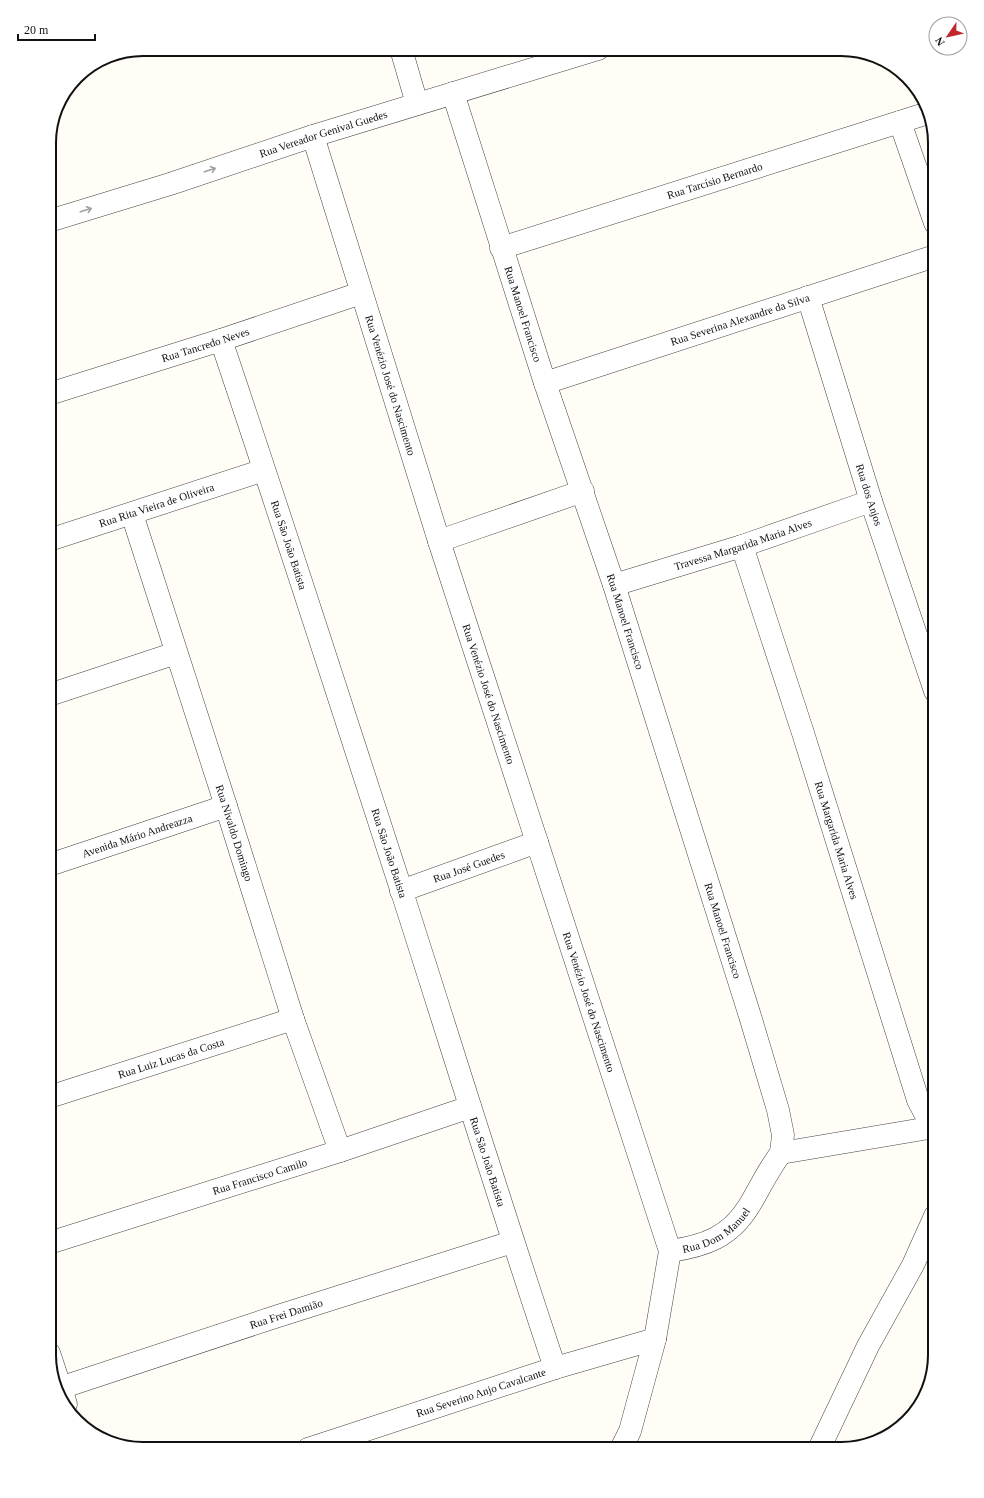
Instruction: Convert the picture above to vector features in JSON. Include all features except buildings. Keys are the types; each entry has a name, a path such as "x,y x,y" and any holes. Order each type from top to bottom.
{"street":[{"path":"403,56 417,104"},
{"name":"Rua Vereador Genival Guedes","path":"56,219 170,184 313,136 575,56"},
{"name":"Rua Manoel Francisco","path":"453,93 545,383 614,585 778,1110 783,1135 781,1153"},
{"name":"Rua Tarcísio Bernardo","path":"501,248 923,115"},
{"path":"900,122 928,203"},
{"name":"Rua Venézio José do Nascimento","path":"313,136 360,293 439,541 670,1251"},
{"name":"Rua Severina Alexandre da Silva","path":"545,383 928,258"},
{"name":"Rua Tancredo Neves","path":"56,392 220,340 360,293"},
{"name":"Rua dos Anjos","path":"808,297 871,501 928,670"},
{"name":"Rua São João Batista","path":"220,340 264,470 401,891 512,1242 555,1368"},
{"name":"Rua Rita Vieira de Oliveira","path":"56,538 264,470"},
{"path":"439,541 582,491"},
{"name":"Travessa Margarida Maria Alves","path":"614,585 742,546 871,501"},
{"name":"Rua Nivaldo Domingo","path":"132,514 293,1019 340,1150"},
{"name":"Rua Margarida Maria Alves","path":"742,546 803,733 918,1100 928,1118"},
{"path":"56,693 176,653"},
{"name":"Avenida Mário Andreazza","path":"56,863 226,806"},
{"name":"Rua José Guedes","path":"401,891 537,842"},
{"name":"Rua Luiz Lucas da Costa","path":"56,1095 293,1019"},
{"name":"Rua Francisco Camilo","path":"56,1241 470,1107"},
{"path":"781,1153 928,1130"},
{"name":"Rua Dom Manuel","path":"624,1442 630,1431 655,1339 670,1251 700,1245 729,1231 737,1223 749,1206 772,1165 781,1153"},
{"path":"822,1442 868,1346 913,1265 928,1232"},
{"name":"Rua Frei Damião","path":"66,1395 283,1315 512,1242"},
{"name":"Rua Severino Anjo Cavalcante","path":"329,1442 555,1368 655,1339"}]}
